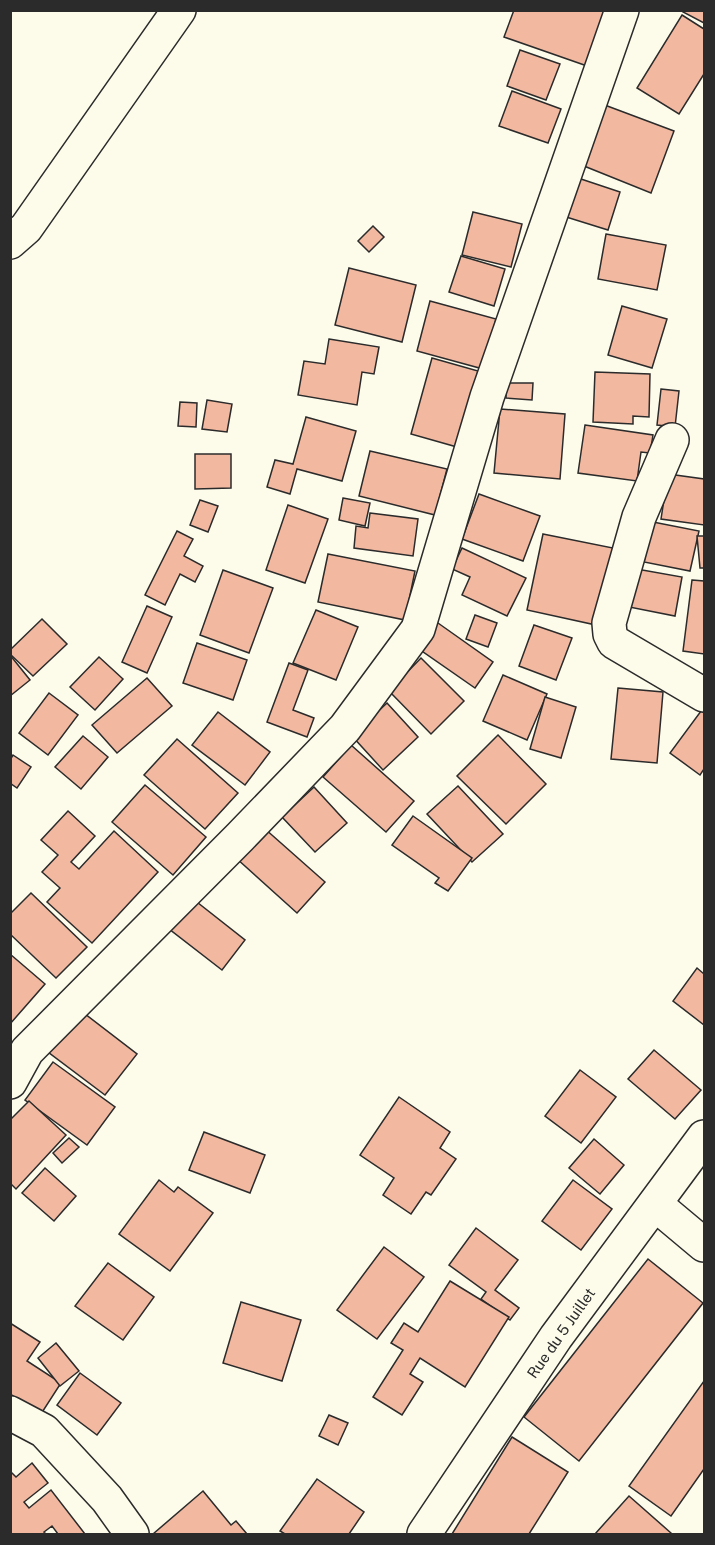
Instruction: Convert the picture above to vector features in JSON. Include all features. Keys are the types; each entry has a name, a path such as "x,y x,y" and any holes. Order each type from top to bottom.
{"street":[{"path":"10,242 26,228 179,10"},
{"path":"10,1082 27,1051 345,728 418,629 487,397 622,10"},
{"path":"672,440 639,517 609,623 610,634 614,642 705,695"},
{"name":"Rue du 5 Juillet","path":"424,1534 556,1337 705,1137"},
{"path":"655,1204 705,1245"},
{"path":"10,1413 44,1431 106,1500 132,1534"}],"building":[{"path":"514,10 610,10 590,67 504,37"},
{"path":"684,10 704,10 704,23 683,12"},
{"path":"682,15 704,29 704,74 679,114 637,88"},
{"path":"520,50 560,64 546,100 507,86"},
{"path":"512,91 561,109 548,143 499,126"},
{"path":"602,104 674,131 651,193 579,164"},
{"path":"575,177 620,192 608,230 563,216"},
{"path":"473,212 522,224 511,267 462,255"},
{"path":"373,226 384,237 369,252 358,241"},
{"path":"606,234 666,245 657,290 598,279"},
{"path":"461,256 505,269 494,306 449,292"},
{"path":"349,268 416,285 402,342 335,325"},
{"path":"430,301 496,319 483,369 417,351"},
{"path":"622,306 667,319 652,368 608,355"},
{"path":"329,339 379,347 374,374 362,372 357,405 298,395 304,361 325,364"},
{"path":"432,358 478,371 457,447 411,434"},
{"path":"595,372 650,374 649,417 633,416 633,424 593,422"},
{"path":"506,383 533,383 532,400 506,398"},
{"path":"661,389 679,391 675,427 657,425"},
{"path":"207,400 232,404 227,432 202,429"},
{"path":"180,402 197,403 196,427 178,426"},
{"path":"500,409 565,414 560,479 494,473"},
{"path":"306,417 356,431 342,481 297,469 290,494 267,487 275,460 293,464"},
{"path":"585,425 653,435 650,453 641,452 637,481 578,473"},
{"path":"370,451 447,469 435,515 359,496"},
{"path":"195,454 231,454 231,488 195,489"},
{"path":"668,474 704,479 704,525 661,519"},
{"path":"479,494 540,516 523,561 462,539"},
{"path":"343,498 370,503 365,526 339,520"},
{"path":"200,500 218,506 208,532 190,525"},
{"path":"288,505 328,519 305,583 266,570"},
{"path":"370,513 418,519 413,556 354,548 356,526 368,528"},
{"path":"653,522 699,531 690,571 644,562"},
{"path":"177,531 193,539 184,556 203,566 195,582 180,574 165,605 145,595"},
{"path":"543,534 613,548 596,625 527,610"},
{"path":"697,536 704,536 704,568 700,568"},
{"path":"462,548 526,578 507,616 462,595 470,577 452,569"},
{"path":"328,554 415,571 405,620 318,602"},
{"path":"631,568 682,577 675,616 624,606"},
{"path":"223,570 273,588 249,653 200,635"},
{"path":"692,580 704,581 704,654 683,651"},
{"path":"147,606 172,617 147,673 122,662"},
{"path":"316,610 358,627 336,680 293,663"},
{"path":"475,615 497,623 488,647 466,639"},
{"path":"42,619 67,644 33,676 10,654 10,650"},
{"path":"438,623 493,662 475,688 419,649"},
{"path":"534,625 572,638 556,680 519,666"},
{"path":"197,643 247,660 233,700 183,683"},
{"path":"10,655 30,680 10,696"},
{"path":"99,657 123,679 95,710 70,687"},
{"path":"421,658 464,701 431,734 389,691"},
{"path":"289,663 308,670 293,710 314,718 307,737 267,722"},
{"path":"503,675 547,694 527,740 483,721"},
{"path":"147,678 172,706 117,753 92,725"},
{"path":"618,688 663,692 657,763 611,759"},
{"path":"49,693 78,715 48,755 19,733"},
{"path":"545,697 576,707 561,758 530,749"},
{"path":"387,703 418,737 383,770 352,736"},
{"path":"704,707 704,769 700,775 670,753"},
{"path":"218,712 270,752 245,785 192,745"},
{"path":"498,735 546,784 506,824 457,776"},
{"path":"83,736 108,757 81,789 55,767"},
{"path":"177,739 238,793 205,829 144,775"},
{"path":"351,745 414,801 386,832 323,777"},
{"path":"13,755 31,767 17,788 10,783 10,760"},
{"path":"145,785 206,837 173,875 112,822"},
{"path":"458,786 503,834 472,862 427,814"},
{"path":"314,787 347,823 315,852 282,817"},
{"path":"68,811 95,836 71,862 79,869 114,831 158,872 92,943 47,902 60,888 42,872 58,855 41,840"},
{"path":"413,816 472,858 448,891 435,883 439,878 392,845"},
{"path":"264,828 325,882 297,913 236,858"},
{"path":"31,893 87,947 56,978 10,934 10,914"},
{"path":"188,895 245,940 222,970 164,925"},
{"path":"10,954 45,984 10,1024"},
{"path":"697,968 704,974 704,1025 673,1001"},
{"path":"76,1007 137,1054 105,1095 44,1049"},
{"path":"654,1050 701,1090 675,1119 628,1079"},
{"path":"53,1062 115,1107 87,1145 25,1100"},
{"path":"580,1070 616,1097 581,1143 545,1116"},
{"path":"399,1097 450,1132 440,1148 456,1159 431,1195 426,1192 411,1214 383,1195 394,1178 360,1155"},
{"path":"29,1101 66,1135 16,1189 10,1183 10,1120"},
{"path":"204,1132 265,1155 250,1193 189,1170"},
{"path":"69,1138 79,1147 62,1163 53,1153"},
{"path":"594,1139 624,1165 600,1194 569,1168"},
{"path":"45,1168 76,1196 54,1221 22,1193"},
{"path":"159,1180 174,1192 178,1187 213,1213 170,1271 119,1234"},
{"path":"573,1180 612,1209 581,1250 542,1221"},
{"path":"476,1228 518,1260 495,1290 519,1308 510,1320 481,1299 486,1292 449,1265"},
{"path":"384,1247 424,1277 377,1339 337,1310"},
{"path":"648,1259 703,1303 579,1461 524,1417"},
{"path":"108,1263 154,1297 123,1340 75,1306"},
{"path":"450,1281 509,1317 465,1387 420,1358 410,1374 423,1382 402,1415 373,1397 403,1350 391,1343 404,1323 418,1332"},
{"path":"241,1302 301,1320 282,1381 223,1363"},
{"path":"10,1323 40,1342 27,1361 61,1383 41,1414 10,1394"},
{"path":"56,1343 79,1371 60,1386 38,1358"},
{"path":"80,1373 121,1403 97,1435 57,1405"},
{"path":"704,1381 704,1469 671,1516 629,1486"},
{"path":"329,1415 348,1423 338,1445 319,1436"},
{"path":"512,1437 568,1472 529,1534 452,1534"},
{"path":"32,1463 48,1483 24,1502 29,1508 51,1490 85,1534 58,1534 52,1526 44,1532 46,1534 10,1534 10,1471 16,1477"},
{"path":"317,1479 364,1512 349,1534 285,1534 280,1531"},
{"path":"203,1491 231,1525 236,1521 247,1534 153,1534"},
{"path":"629,1496 671,1533 595,1534"}]}
